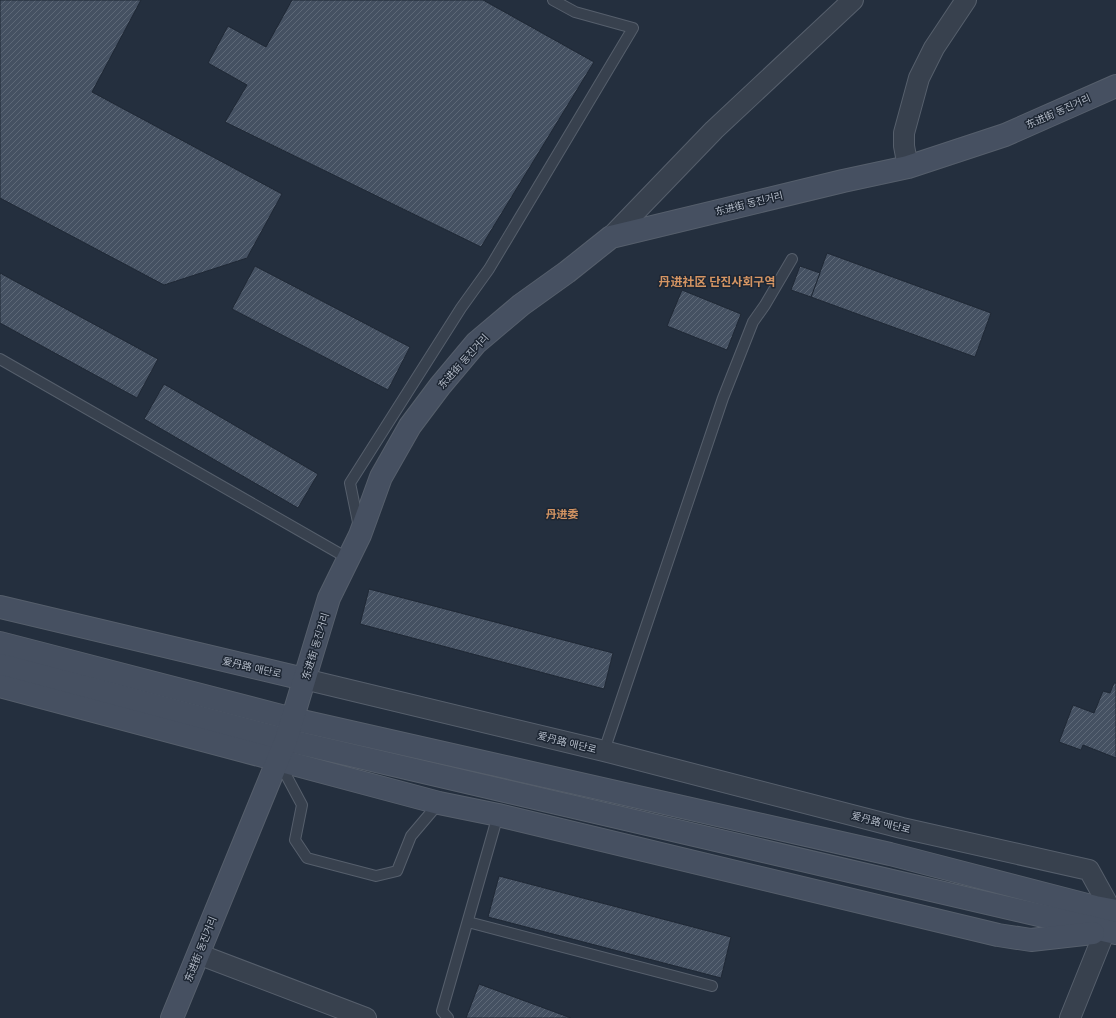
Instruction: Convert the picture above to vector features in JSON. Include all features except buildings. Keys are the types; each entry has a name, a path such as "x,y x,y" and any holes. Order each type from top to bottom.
{"street":[{"path":"612,237 714,130 853,0"},
{"path":"908,167 904,146 904,133 919,78 934,48 966,0"},
{"name":"东进街 동진거리","path":"172,1018 286,740 329,598 360,535 381,477 410,426 445,380 476,343 515,310 612,237 843,181 908,167 1005,135 1116,86"},
{"name":"爱丹路 애단로","path":"0,607 604,751 902,828 1089,870 1113,911"},
{"path":"0,643 293,719 890,854 1113,911 1110,932 1070,1018"},
{"path":"0,665 286,740 1110,932"},
{"path":"0,686 439,802 998,935 1031,940 1110,932"},
{"path":"198,954 366,1018"}],"lane":[{"path":"360,535 350,483 461,308 489,269 633,28 575,12 553,0"},
{"path":"604,751 723,398 753,322 765,305 792,259"},
{"path":"0,359 349,558"},
{"path":"278,760 302,805 295,840 307,858 376,876 397,871 411,836 439,802"},
{"path":"448,1018 442,1011 498,815"},
{"path":"468,922 712,986"}],"district":[{"name":"丹进社区 단진사회구역","path":"717,282"},
{"name":"丹进委","path":"562,514"}]}
